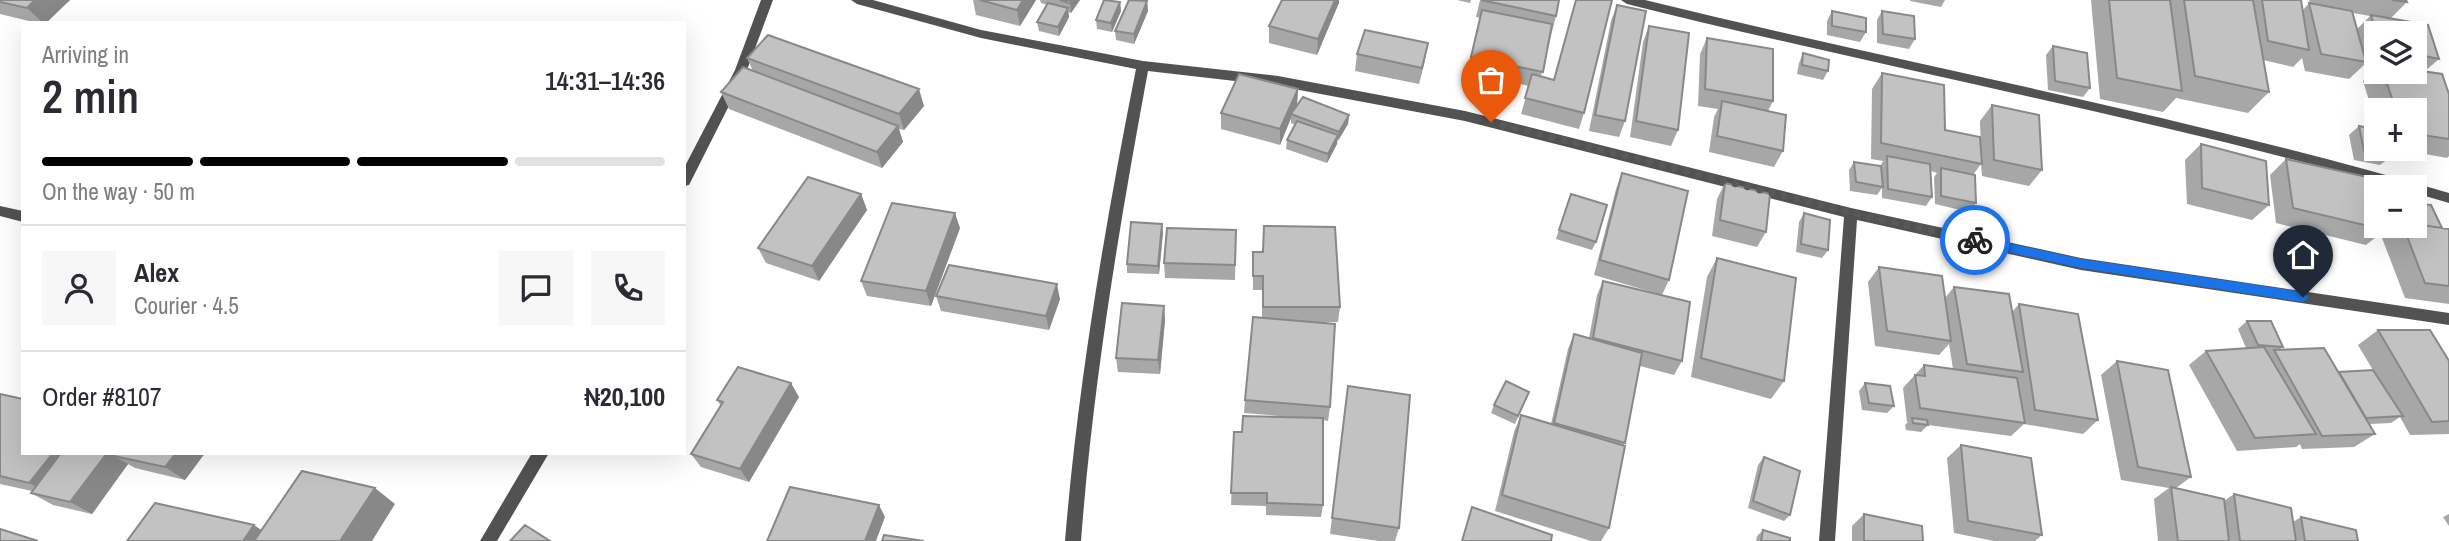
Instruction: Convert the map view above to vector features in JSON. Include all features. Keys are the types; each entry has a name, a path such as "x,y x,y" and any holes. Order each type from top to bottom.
{"street":[{"path":"686,177 741,70 767,0"},
{"path":"857,0 981,34 1143,66 1278,81 1465,116 1851,213 2081,264 2449,318"},
{"path":"1627,0 1726,26 2067,100 2374,175"},
{"path":"1073,541 1077,480 1103,270 1143,66"},
{"path":"2427,191 2449,198"},
{"path":"0,211 21,216"},
{"path":"1827,541 1851,213"},
{"path":"488,541 540,455"}],"building":[{"path":"0,0 35,0 27,8"},
{"path":"980,0 1023,0 1017,10"},
{"path":"1104,0 1120,2 1111,23 1096,20"},
{"path":"1129,0 1147,1 1134,34 1115,31"},
{"path":"1282,0 1335,0 1318,39 1269,26"},
{"path":"1481,0 1559,0 1556,16"},
{"path":"1576,0 1612,0 1584,113 1525,98 1532,74 1554,80"},
{"path":"2109,0 2170,0 2182,91 2117,78"},
{"path":"2184,0 2253,0 2269,92 2195,76"},
{"path":"2262,0 2301,0 2309,50 2268,41"},
{"path":"1048,3 1068,8 1058,27 1037,22"},
{"path":"2309,3 2352,11 2364,62 2321,54"},
{"path":"1617,5 1646,11 1625,121 1595,115"},
{"path":"1482,10 1552,24 1543,72 1471,57"},
{"path":"1832,11 1866,18 1866,32 1832,26"},
{"path":"1882,11 1914,16 1915,39 1883,34"},
{"path":"2371,15 2405,21 2373,21"},
{"path":"2427,25 2428,25 2439,59 2427,56"},
{"path":"1649,26 1689,33 1678,130 1636,121"},
{"path":"1365,30 1428,43 1422,68 1357,54"},
{"path":"768,35 919,89 899,114 747,58"},
{"path":"1707,38 1773,49 1773,101 1705,89"},
{"path":"2053,46 2087,53 2090,88 2055,81"},
{"path":"1803,53 1829,60 1828,71 1802,65"},
{"path":"743,67 898,126 877,152 721,92"},
{"path":"2427,72 2442,74 2449,94 2449,139 2427,136 2427,98 2392,98 2387,84 2427,84"},
{"path":"1882,73 1944,85 1945,130 1980,137 1982,164 1881,143"},
{"path":"1239,74 1298,89 1280,129 1221,113"},
{"path":"1303,97 1349,115 1339,132 1291,114"},
{"path":"1722,101 1786,115 1783,151 1717,136"},
{"path":"1992,105 2039,115 2042,170 1994,160"},
{"path":"1297,121 1338,135 1328,154 1287,140"},
{"path":"2359,126 2364,127 2364,151"},
{"path":"2201,144 2266,161 2269,205 2202,188"},
{"path":"1887,156 1930,164 1932,197 1888,189"},
{"path":"2286,159 2364,176 2364,225 2293,208"},
{"path":"1854,162 1881,166 1883,187 1856,182"},
{"path":"1941,168 1975,175 1976,203 1941,196"},
{"path":"1622,173 1688,191 1669,280 1600,260"},
{"path":"808,177 861,194 812,266 758,248"},
{"path":"1725,183 1770,194 1766,232 1720,220"},
{"path":"1571,194 1607,205 1596,242 1559,230"},
{"path":"892,203 955,213 926,291 861,281"},
{"path":"2427,205 2431,205 2442,228 2427,226"},
{"path":"1804,213 1830,220 1828,250 1801,244"},
{"path":"1131,222 1162,224 1158,266 1127,264"},
{"path":"1264,226 1335,227 1340,307 1263,307 1263,276 1253,276 1253,252 1263,252"},
{"path":"2427,226 2449,229 2449,286 2425,283 2408,238 2427,238"},
{"path":"1167,228 1236,230 1235,265 1164,263"},
{"path":"1717,258 1796,278 1784,381 1701,358"},
{"path":"949,265 1057,284 1046,316 936,296"},
{"path":"1879,267 1942,276 1951,341 1887,331"},
{"path":"1603,281 1690,302 1682,361 1593,338"},
{"path":"1954,287 2009,294 2023,372 1967,364"},
{"path":"1122,303 1164,306 1158,360 1116,358"},
{"path":"2019,304 2078,314 2098,420 2035,410"},
{"path":"1253,317 1335,324 1330,407 1245,400"},
{"path":"2247,321 2271,321 2283,347 2258,345"},
{"path":"2378,330 2430,330 2449,361 2449,421 2432,422"},
{"path":"1574,334 1642,353 1625,443 1554,423"},
{"path":"2264,347 2316,434 2255,438 2206,351"},
{"path":"2324,348 2375,434 2322,436 2274,350"},
{"path":"2117,361 2168,370 2191,477 2138,467"},
{"path":"1924,365 2017,378 2025,423 1920,408 1915,375 1925,376"},
{"path":"738,367 791,383 740,469 691,454 723,402 717,400"},
{"path":"2373,370 2403,416 2366,418 2339,372"},
{"path":"1506,381 1529,392 1518,416 1494,405"},
{"path":"1865,383 1890,386 1894,406 1869,403"},
{"path":"1348,386 1410,395 1399,528 1332,518"},
{"path":"0,394 21,399 21,455 51,455 29,483 0,476"},
{"path":"1521,415 1625,446 1609,528 1502,495"},
{"path":"1243,416 1323,418 1323,505 1267,503 1267,493 1231,493 1234,432 1242,432"},
{"path":"1912,418 1927,420 1928,425 1913,423"},
{"path":"1961,445 2031,458 2042,535 1968,521"},
{"path":"60,455 105,455 70,502 31,493"},
{"path":"115,455 174,455 165,467"},
{"path":"1764,457 1800,471 1790,515 1753,501"},
{"path":"302,471 375,488 340,541 254,541"},
{"path":"790,487 879,505 865,541 767,541"},
{"path":"2171,487 2224,499 2229,541 2178,541"},
{"path":"2234,494 2291,508 2296,541 2240,541"},
{"path":"155,503 254,525 243,541 127,541"},
{"path":"1472,507 1552,535 1551,541 1462,541"},
{"path":"1864,514 1922,526 1923,541 1864,541"},
{"path":"2301,517 2356,530 2358,541 2305,541"},
{"path":"525,525 550,541 510,541"},
{"path":"0,529 38,541 0,541"},
{"path":"1763,530 1790,538 1790,541 1761,541"},
{"path":"884,535 924,541 882,541"}],"way so far":[{"path":"1491,122 1851,213 1975,240"}],"route":[{"path":"1975,240 2081,264 2303,297"}]}
